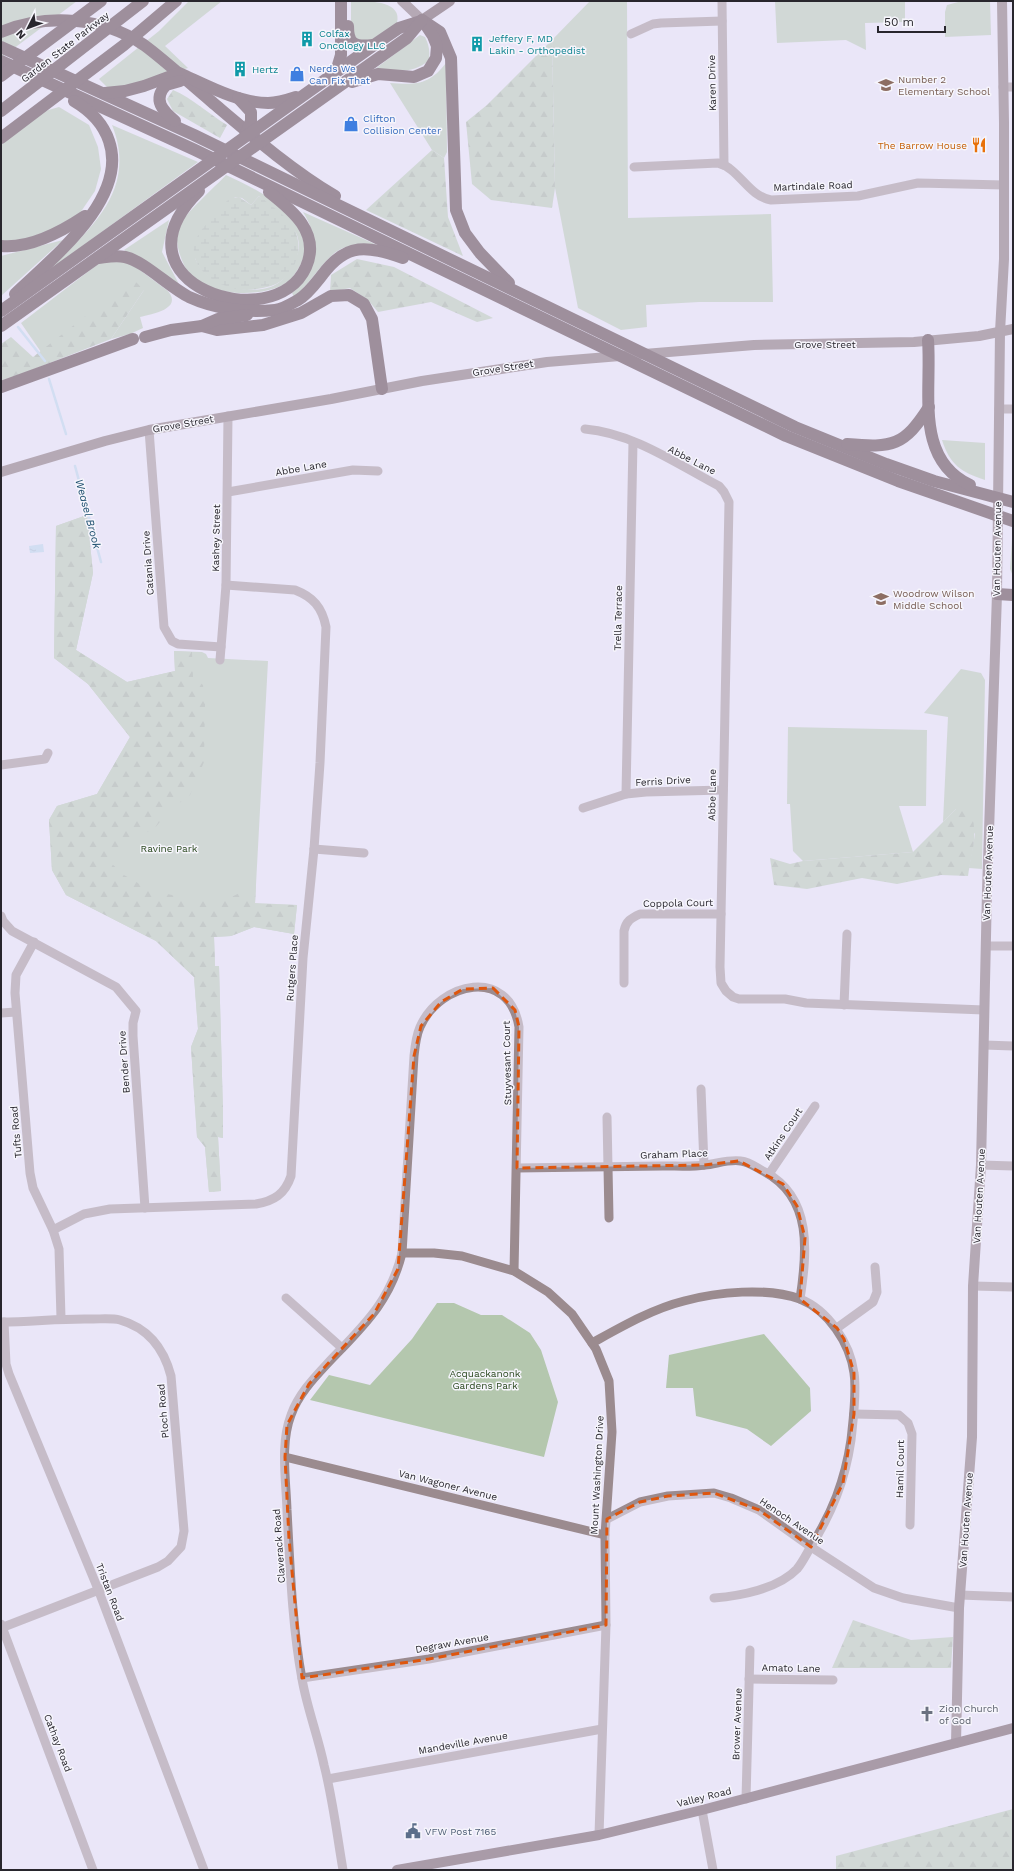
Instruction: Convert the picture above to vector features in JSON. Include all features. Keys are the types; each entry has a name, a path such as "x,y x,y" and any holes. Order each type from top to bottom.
{"highway":[{"name":"Garden State Parkway","path":"1,76 102,1"},
{"name":"Garden State Parkway","path":"1,111 143,1"},
{"path":"1,138 124,45 176,1"},
{"path":"336,72 341,55 342,1"},
{"path":"347,1 350,38 359,47 374,45"},
{"path":"1,32 26,24 53,20 87,23 120,32 143,45 268,149 319,186 401,235"},
{"path":"1,311 374,45 399,28 422,20"},
{"path":"319,100 350,82 368,76 378,74 414,77 428,71 436,58 437,46 433,36 422,20"},
{"path":"1,326 223,167 407,38 422,20"},
{"path":"422,20 440,32 452,58 456,210 465,233 480,253 500,276 520,293"},
{"path":"1,84 47,42"},
{"path":"1,47 194,135 795,427 934,480 1013,502"},
{"path":"1,61 78,99 195,150 806,445 898,481 1013,521"},
{"path":"98,91 131,89 179,73 238,98 263,103 274,103 305,95"},
{"path":"192,79 166,85 161,92 159,100 163,111 194,135"},
{"path":"238,98 251,112 251,121 244,137"},
{"path":"1,307 67,243 94,210 109,182 113,156 108,137 98,121 78,99"},
{"path":"223,167 191,199 177,219 172,232 171,246 178,267 188,279 211,293 229,299 259,299 284,291 300,277 309,255 309,240 300,220 291,209 253,178"},
{"path":"1,246 17,245 49,236 67,228 94,210"},
{"path":"145,337 171,330 202,326 218,319 276,310 293,303 306,294 333,261 351,250 364,249 389,254 444,271"},
{"path":"94,259 114,256 128,258 180,292 209,304 233,309 276,310"},
{"path":"202,326 217,330 263,324 300,313 331,296 349,296 364,304 372,318 382,389"},
{"path":"1,387 133,340"},
{"path":"928,340 929,407 932,439 942,463 961,481 990,495"},
{"path":"834,443 870,446 888,445 900,441 916,427 929,407"},
{"path":"997,594 1013,595"}],"main road":[{"path":"402,1 422,20 450,1"},
{"name":"Van Houten Avenue","path":"956,1743 960,1595 972,1437 973,1286 981,1166 984,1010 997,594 1000,332 1004,269 1004,186 1008,87 1002,1"},
{"name":"Grove Street","path":"1,472 105,441 149,430 486,371 580,358 754,345 862,344 928,340 979,336 1013,329"},
{"name":"Valley Road","path":"397,1870 599,1835 746,1799 1013,1728"}],"street":[{"name":"Karen Drive","path":"722,1 724,165"},
{"path":"631,34 653,24 722,21"},
{"path":"634,167 718,163 724,165"},
{"name":"Martindale Road","path":"724,165 751,191 771,200 858,196 918,183 1004,186"},
{"path":"999,409 1013,409"},
{"name":"Kashey Street","path":"220,660 226,585 228,416"},
{"name":"Catania Drive","path":"149,430 164,627 172,641 178,644 221,647"},
{"name":"Abbe Lane","path":"585,430 612,434 633,442 719,486 729,502 721,914 721,983 726,991 733,997 739,999 785,1000 806,1003 844,1005 984,1010"},
{"name":"Trella Terrace","path":"626,794 633,442"},
{"name":"Abbe Lane","path":"228,492 353,470 378,471"},
{"name":"Rutgers Place","path":"54,1230 84,1214 97,1210 256,1204 268,1202 276,1198 288,1186 292,1166 303,958 314,849 326,627 324,616 318,605 312,598 295,590 226,585"},
{"path":"1,765 44,759 48,753"},
{"name":"Ferris Drive","path":"582,808 626,794 723,790"},
{"path":"314,849 364,853"},
{"name":"Coppola Court","path":"624,982 624,931 626,924 631,918 640,914 721,914"},
{"name":"Bender Drive","path":"1,916 3,921 12,931 116,987 136,1011 133,1030 145,1208"},
{"path":"844,1005 847,934"},
{"name":"Tufts Road","path":"34,942 16,975 16,1012 30,1173 33,1188 54,1230 60,1260 61,1318"},
{"path":"986,946 1013,946"},
{"name":"Stuyvesant Court","path":"402,1253 414,1056 420,1026 432,1010 453,993 463,989 484,986 493,988 507,998 515,1010 519,1028 514,1271"},
{"path":"1,1013 16,1012"},
{"path":"984,1045 1013,1046"},
{"path":"701,1089 704,1165"},
{"name":"Atkins Court","path":"769,1174 815,1106"},
{"path":"607,1117 609,1218"},
{"name":"Graham Place","path":"517,1168 704,1165 739,1161 749,1163 783,1184 797,1206 805,1238 805,1260 800,1299"},
{"path":"981,1166 1013,1166"},
{"name":"Mount Washington Drive","path":"402,1253 434,1253 462,1256 514,1271 559,1302 580,1324 596,1349 609,1381 612,1432 605,1535 606,1625 599,1835"},
{"name":"Claverack Road","path":"343,1870 328,1779 302,1678 289,1539 285,1457 287,1425 291,1412 309,1384 374,1314 382,1302 398,1269 402,1253"},
{"path":"837,1328 873,1302 877,1292 875,1267"},
{"path":"973,1286 1013,1288"},
{"path":"592,1343 629,1323 684,1301 710,1296 764,1293 800,1299 809,1304 837,1328 844,1340 854,1373 854,1414 847,1466 843,1483 821,1531 796,1569 783,1579 756,1591 738,1596 714,1598"},
{"path":"286,1298 342,1348"},
{"name":"Ploch Road","path":"1,1626 158,1567 168,1561 181,1547 184,1519 171,1376 164,1354 155,1340 144,1332 121,1320 61,1318 2,1322"},
{"name":"Tristan Road","path":"2,1322 4,1348 9,1374 98,1589 204,1870"},
{"name":"Hamil Court","path":"854,1414 898,1415 908,1423 912,1434 910,1525"},
{"name":"Van Wagoner Avenue","path":"285,1457 605,1535"},
{"name":"Henoch Avenue","path":"607,1519 640,1502 668,1496 714,1493 731,1498 759,1510 863,1582 888,1594 923,1603 960,1608"},
{"path":"960,1595 1013,1597"},
{"name":"Degraw Avenue","path":"302,1678 429,1659 606,1625"},
{"name":"Cathay Road","path":"1,1626 94,1870"},
{"name":"Brower Avenue","path":"746,1799 750,1650"},
{"name":"Amato Lane","path":"749,1679 833,1680"},
{"name":"Mandeville Avenue","path":"328,1779 602,1729"},
{"path":"702,1810 713,1870"}],"highlighted area":[{"path":"493,988 515,1010 519,1027 517,1168 704,1165 739,1161 783,1184 797,1206 805,1238 800,1299 837,1328 844,1339 854,1373 854,1414 843,1483 811,1547 759,1510 714,1493 668,1496 640,1502 607,1519 606,1625 429,1659 302,1678 289,1539 285,1457 287,1425 309,1384 374,1314 398,1269 414,1056 421,1026 441,1002 463,989"}],"green space":[{"path":"1,1 77,1 1,58"},
{"path":"189,1 222,1 165,46 188,68 110,90 99,79 159,31"},
{"path":"351,1 382,3 389,6 395,10 397,15 397,23 365,44 351,35"},
{"path":"590,1 627,1 628,218 771,214 773,302 699,302 646,305 647,327 621,330 578,308 555,188 552,40"},
{"path":"775,1 905,1 905,22 865,23 866,50 846,40 777,43"},
{"path":"962,1 990,1 991,35 945,37 945,12 947,5"},
{"path":"420,35 425,37 429,51 429,60 423,65 410,70 397,71 375,69"},
{"path":"552,40 555,188 552,208 491,200 472,184 466,122 487,105"},
{"path":"446,63 447,152 444,158 432,150 390,83 407,84 428,80 434,76"},
{"path":"173,90 187,97 227,125 220,138 173,111 167,99"},
{"path":"59,107 89,125 98,147 101,169 95,191 80,213 53,229 18,242 1,241 1,145 45,111"},
{"path":"112,125 198,162 44,274 92,226 114,191 119,171 119,149"},
{"path":"432,150 444,158 448,217 463,256 366,210"},
{"path":"226,175 253,188 280,206 292,218 300,230 304,244 303,259 296,273 285,284 260,292 230,292 203,284 192,276 184,265 177,241 179,227 193,208","holes":["259,196 294,229 298,237 298,253 286,275 282,280 272,286 247,290 221,283 209,276 200,268 195,258 235,197 242,198 251,205"]},
{"path":"259,196 280,212 288,220 296,232 298,251 296,260 293,268 287,276 280,282 271,286 247,290 229,287 219,283 203,272 194,256 195,242 202,229 228,200 239,197 251,205"},
{"path":"303,212 377,245 350,246 339,250 326,261 294,297 292,293 300,285 306,275 311,265 313,255 314,244 312,233 309,222"},
{"path":"169,220 162,252 181,288 124,250"},
{"path":"63,240 1,296 1,256"},
{"path":"357,259 394,267 493,318 477,322 431,302 378,312 368,300 350,288 330,292 331,275"},
{"path":"102,261 129,262 168,291 172,297 172,302 164,310 140,317 143,328 130,334 111,339 144,290 41,352 21,323"},
{"path":"133,279 144,290 111,339 1,382 1,344 11,337 33,357"},
{"path":"942,440 985,443 985,480 969,474 953,462 945,449"},
{"name":"Ravine Park","path":"87,515 93,573 76,650 127,682 175,671 174,651 202,652 206,654 208,658 268,661 255,903 297,905 294,934 254,927 231,936 214,937 215,966 219,966 223,1113 223,1138 218,1137 221,1191 209,1192 205,1147 197,1137 191,1047 198,1029 194,977 156,941 66,895 52,870 49,820 57,806 97,794 130,737 88,684 54,658 56,526"},
{"name":"Ravine Park","path":"87,515 93,573 76,650 127,682 175,671 174,651 192,652 193,677 203,685 205,704 204,762 190,795 170,810 154,829 121,844 111,863 124,875 152,891 217,904 256,885 255,904 297,905 294,934 254,927 231,936 214,937 215,966 219,966 223,1113 223,1138 218,1137 221,1191 209,1192 205,1147 197,1137 191,1047 198,1029 194,977 156,941 66,895 52,870 49,820 57,806 97,794 130,737 88,684 54,658 56,526"},
{"path":"1013,539 1013,576 1010,569"},
{"path":"961,669 981,673 985,680 982,869 969,868 975,834 956,809 943,822 948,717 924,713"},
{"path":"788,727 927,730 926,806 899,806 913,852 803,861 793,851 790,804 787,804"},
{"path":"968,806 974,824 974,841 968,876 941,875 897,884 862,878 807,889 774,885 770,858 790,864 803,861 913,852 956,809"},
{"name":"Acquackanonk Gardens Park","path":"437,1303 454,1303 481,1315 502,1315 530,1333 541,1350 558,1402 544,1457 310,1400 329,1375 370,1385 412,1339"},
{"path":"764,1334 810,1388 811,1411 771,1446 747,1429 696,1416 693,1388 666,1388 669,1355"},
{"path":"853,1620 911,1640 953,1637 951,1668 832,1668"},
{"path":"1013,1809 1013,1870 836,1870 836,1856"}],"water":[{"path":"43,544 44,552 30,553 29,546"}],"waterway":[{"name":"Weasel Brook","path":"18,327 45,361"},
{"name":"Weasel Brook","path":"49,379 66,434"},
{"name":"Weasel Brook","path":"75,466 101,562"}],"place":[{"name":"Colfax Oncology LLC","path":"307,39"},
{"name":"Jeffery F, MD Lakin - Orthopedist","path":"477,44"},
{"name":"Hertz","path":"240,69"},
{"name":"Nerds We Can Fix That","path":"297,74"},
{"name":"Number 2 Elementary School","path":"886,85"},
{"name":"Clifton Collision Center","path":"351,124"},
{"name":"The Barrow House","path":"979,145"},
{"name":"Woodrow Wilson Middle School","path":"881,599"},
{"name":"Zion Church of God","path":"927,1714"},
{"name":"VFW Post 7165","path":"413,1831"}]}
